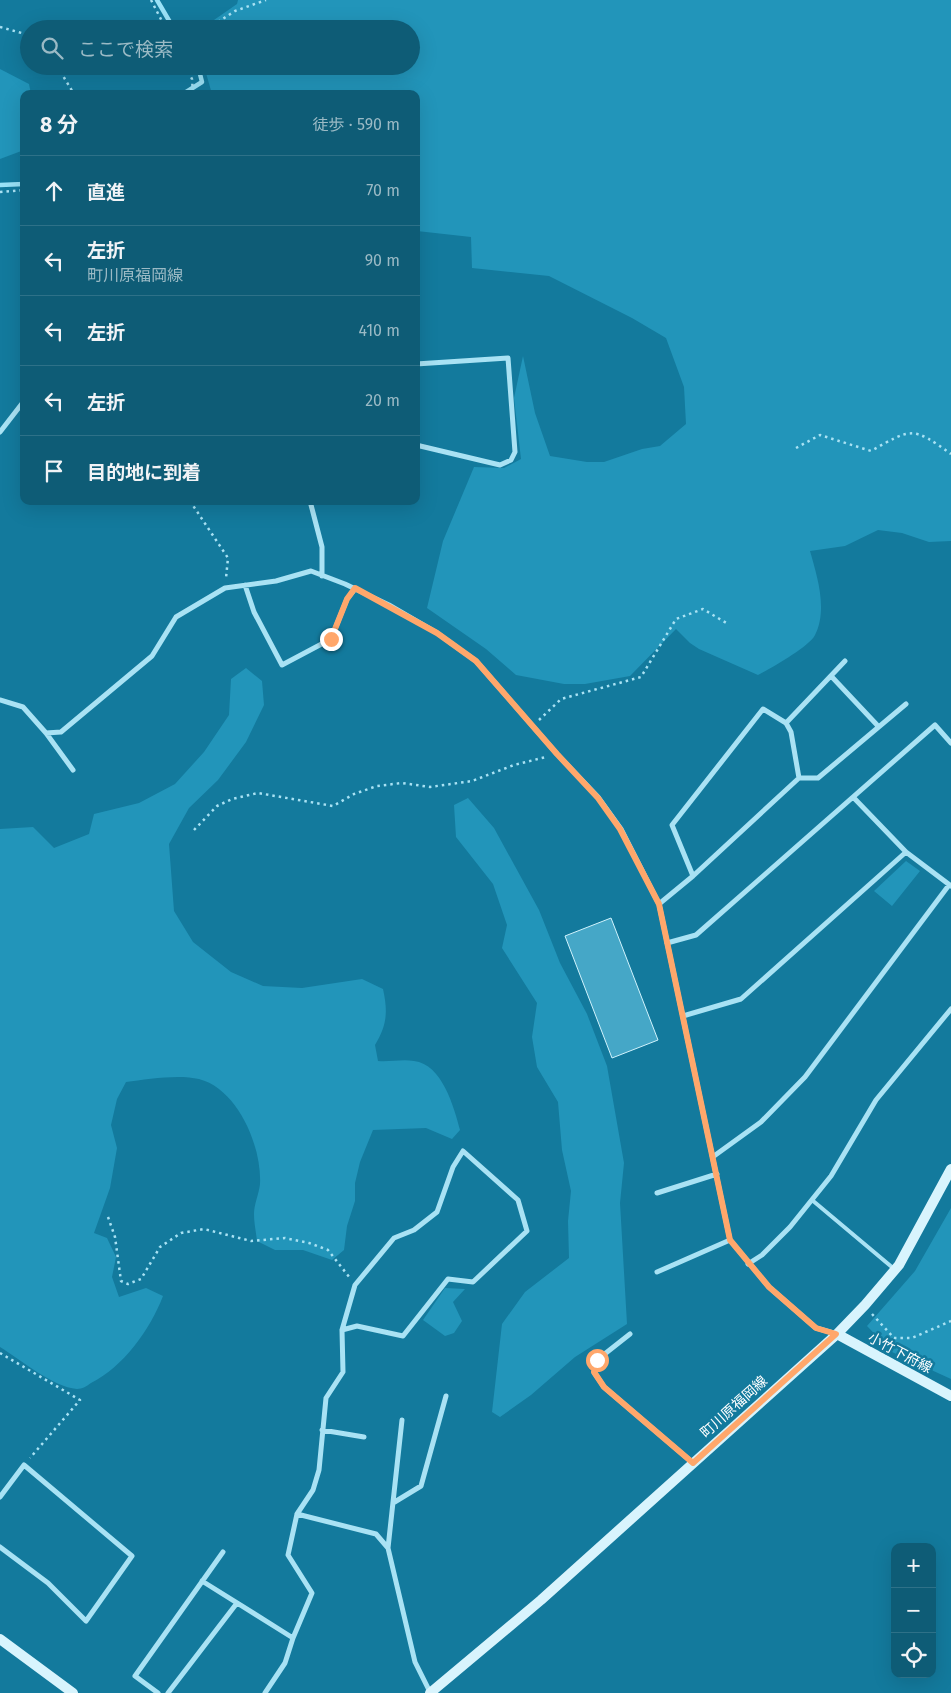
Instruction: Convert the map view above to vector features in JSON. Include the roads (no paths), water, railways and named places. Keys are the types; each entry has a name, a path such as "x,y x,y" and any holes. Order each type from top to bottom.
{"main road":[{"name":"町川原福岡線","path":"430,1693 541,1600 836,1334 865,1305 895,1270 951,1169"},
{"name":"小竹下府線","path":"836,1334 951,1396"},
{"path":"0,1639 67,1691"}],"street":[{"path":"420,364 508,358 514,452 510,460 500,465 420,446"},
{"path":"0,432 20,406"},
{"path":"311,505 322,548 322,576"},
{"path":"46,733 61,732 152,656 176,617 226,588 276,582 311,571 355,588 437,633 476,661 598,798 620,829 659,904 714,1156 730,1240 769,1287 816,1328 836,1334"},
{"path":"244,585 254,612 282,665 331,639 347,599 355,588"},
{"path":"786,723 845,661"},
{"path":"832,676 878,726"},
{"path":"0,700 23,707 46,733 74,770"},
{"path":"659,904 693,876 799,778 818,778 906,704"},
{"path":"693,876 672,825 763,709 786,723 791,732 799,778"},
{"path":"667,943 696,935 935,725 951,743"},
{"path":"714,1156 761,1122 805,1077 950,886 906,852 853,797"},
{"path":"684,1016 741,999 906,852"},
{"path":"748,1264 762,1255 790,1228 831,1176 876,1100 951,1009"},
{"path":"266,1693 285,1663 293,1638 312,1594 288,1555 297,1514 313,1490 319,1470 326,1398 343,1372 342,1330 355,1285 394,1238 414,1230 437,1212 453,1167 463,1152 518,1200 527,1231 472,1282 448,1279 403,1336 357,1326 342,1330"},
{"path":"656,1193 717,1174"},
{"path":"657,1272 730,1240"},
{"path":"630,1334 597,1360 594,1372 604,1387 693,1463"},
{"path":"393,1503 422,1486 446,1396"},
{"path":"402,1420 388,1548 415,1662 430,1693"},
{"path":"322,1430 364,1437"},
{"path":"0,1496 24,1465 132,1556 86,1621 48,1582 0,1547"},
{"path":"297,1514 376,1534 388,1548"},
{"path":"158,1693 135,1676 223,1552"},
{"path":"202,1581 293,1638"},
{"path":"168,1693 237,1603"}],"lane":[{"path":"812,1200 895,1270"}],"waterway":[{"path":"157,0 169,20"},
{"path":"189,90 202,82 200,75"},
{"path":"0,185 20,184"}]}
